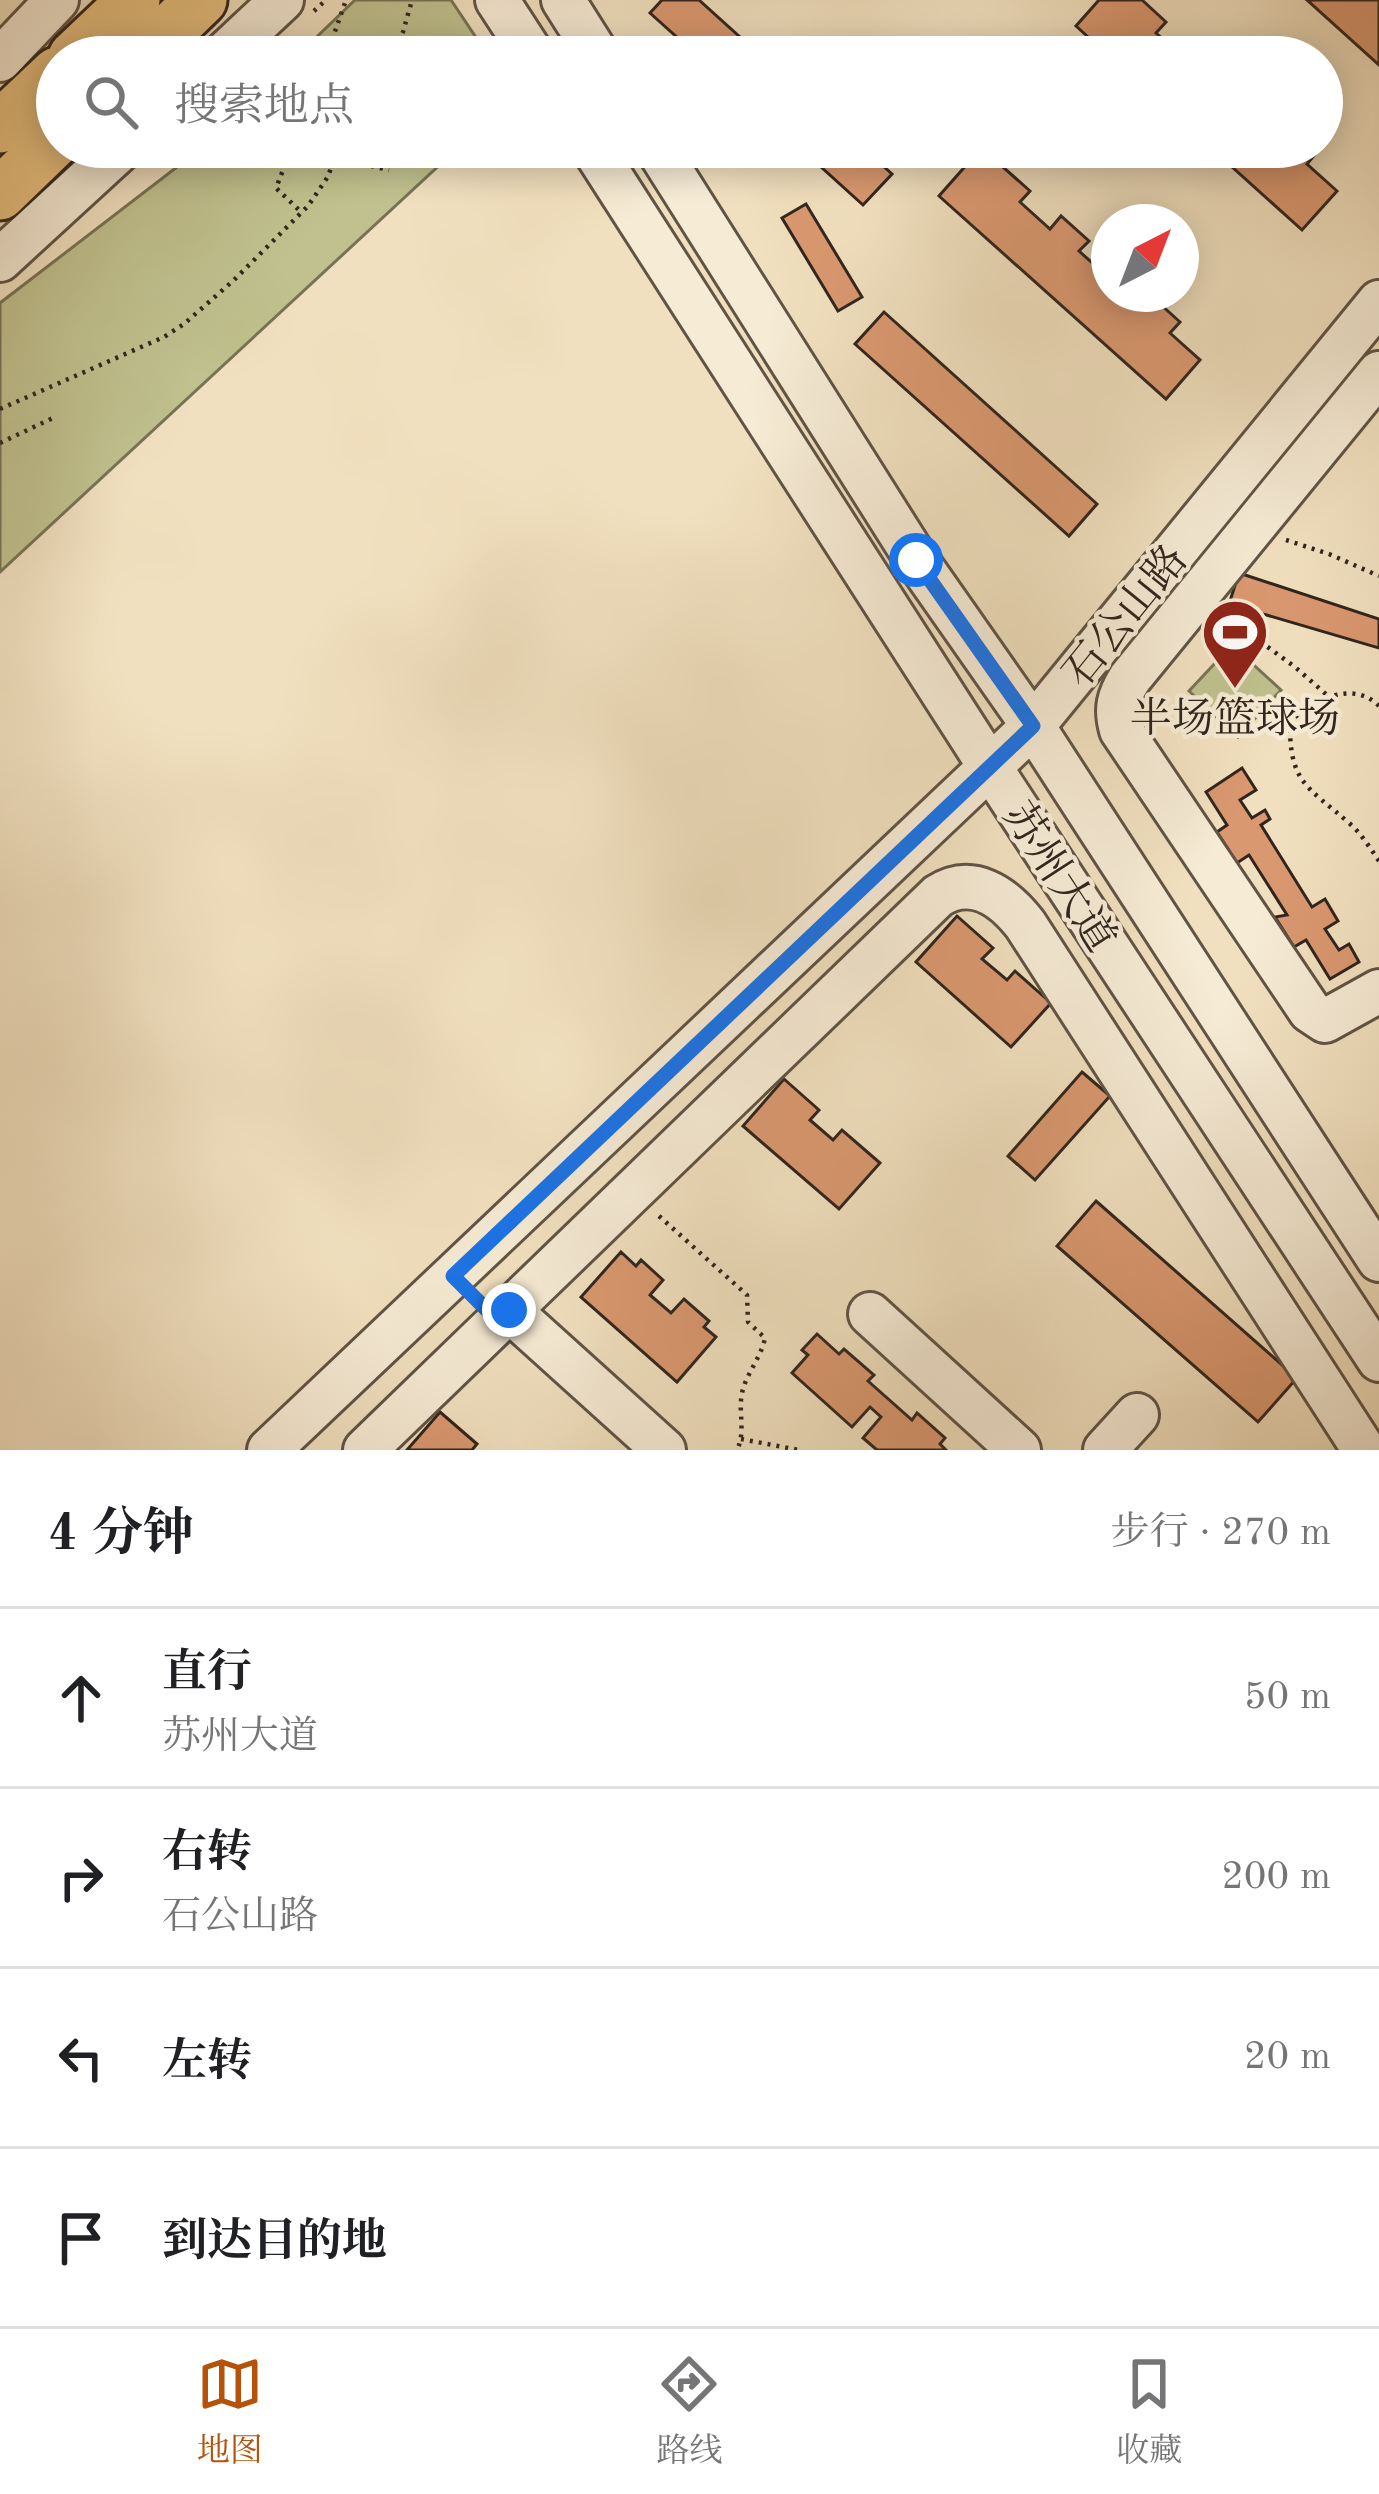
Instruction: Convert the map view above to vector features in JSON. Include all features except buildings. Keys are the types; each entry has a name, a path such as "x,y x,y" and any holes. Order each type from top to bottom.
{"main road":[{"path":"82,36 100,0"},
{"path":"94,36 134,0"},
{"path":"164,36 201,0"},
{"path":"0,127 36,93"},
{"path":"0,194 36,159"}],"street":[{"path":"0,60 57,0"},
{"path":"243,36 282,0"},
{"path":"497,0 520,36"},
{"path":"563,0 586,36"},
{"path":"0,260 100,168"},
{"name":"苏州大道","path":"605,168 1379,1360"},
{"name":"苏州大道","path":"669,168 916,560 1033,726 1379,1260"},
{"name":"石公山路","path":"268,1450 1033,726 1379,302"},
{"path":"1379,373 1120,694 1115,711 1121,730 1310,1011 1325,1021 1379,991"},
{"path":"365,1450 938,896 961,885 998,896 1025,924 1364,1450"},
{"path":"442,1286 664,1450"},
{"path":"870,1314 1019,1450"},
{"path":"1105,1450 1138,1414"}],"path":[{"path":"333,36 346,0"},
{"path":"401,36 412,0"},
{"path":"284,168 276,188 301,213"},
{"path":"0,409 164,337 184,323 301,213 332,168"},
{"path":"380,168 389,170"},
{"path":"0,429 3,442 55,417"},
{"path":"1252,529 1379,576"},
{"path":"1198,595 1328,696"},
{"path":"1379,706 1372,699 1341,694 1312,703 1290,721 1289,751 1301,781 1354,826 1379,861"},
{"path":"633,1192 747,1295 748,1322 764,1338 742,1392 741,1439 736,1450"},
{"path":"741,1439 799,1450"}],"green space":[{"path":"355,0 451,0 475,36 318,36"},
{"path":"176,168 436,168 0,572 0,303"},
{"name":"半场篮球场","path":"1232,645 1281,690 1238,737 1189,691"}],"place":[{"name":"半场篮球场","path":"1235,691"}],"route":[{"path":"509,1310 498,1321 453,1276 1033,726 916,560"}]}
